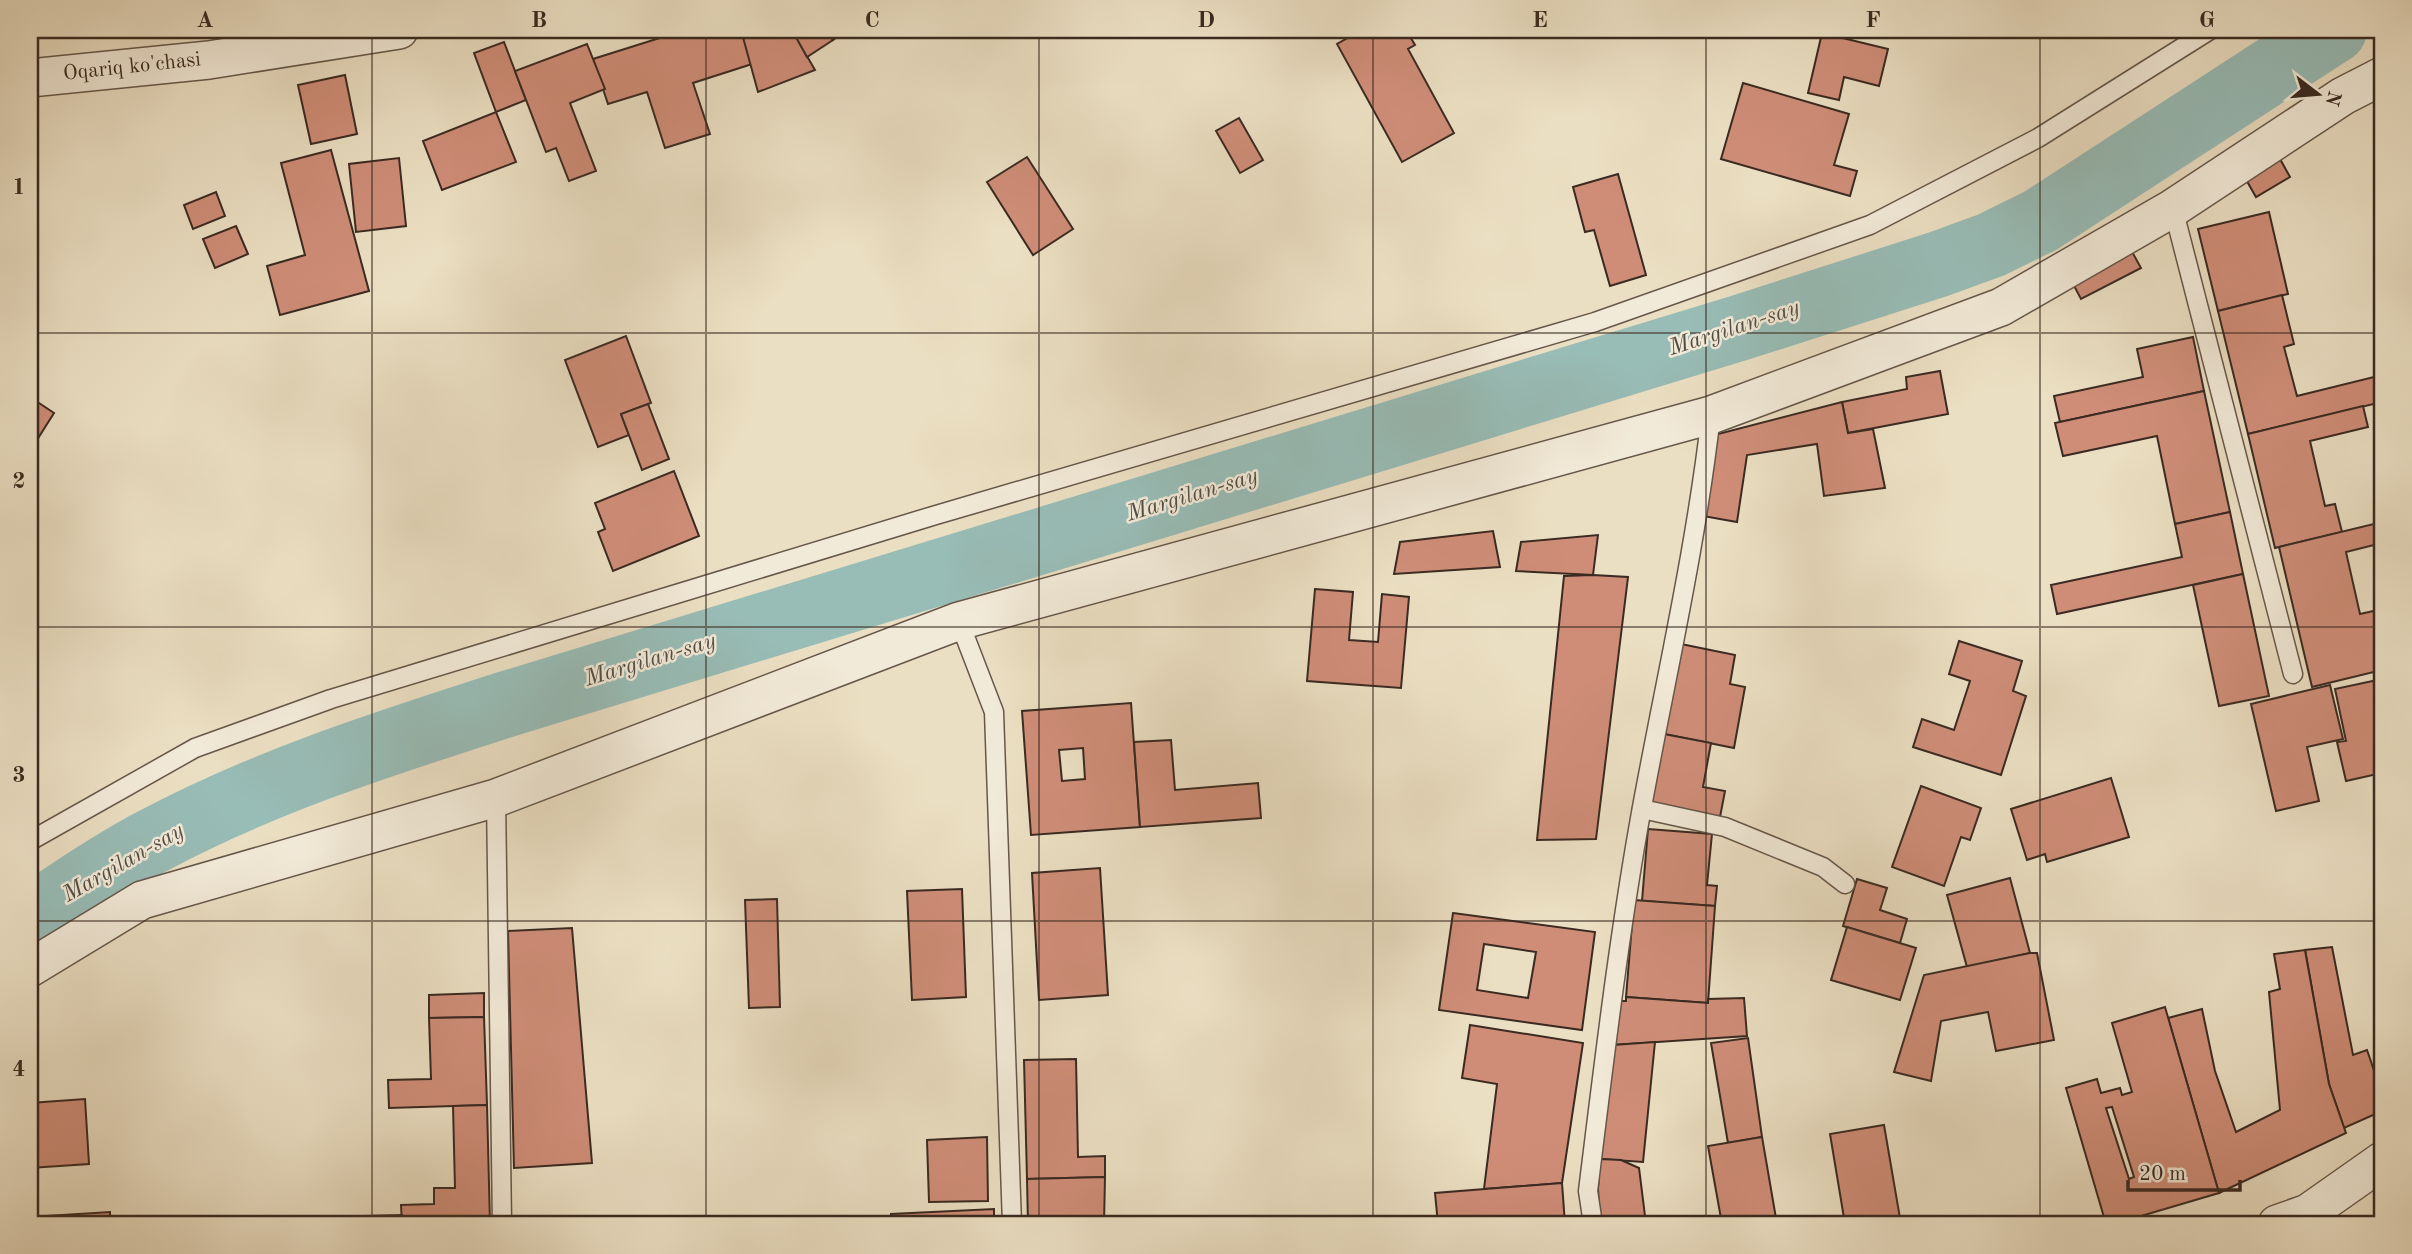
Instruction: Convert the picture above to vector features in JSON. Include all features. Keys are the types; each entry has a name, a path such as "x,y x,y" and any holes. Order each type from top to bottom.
{"street":[{"name":"Oqariq ko'chasi","path":"32,79 209,60 399,30"},
{"path":"30,968 142,900 496,798 959,621 1711,415 2001,307 2173,208 2343,96 2382,76"},
{"path":"2277,1224 2308,1213 2382,1161"}],"lane":[{"path":"30,841 195,748 331,699 949,511 1595,322 1858,230 2038,138 2210,30"},
{"path":"2173,208 2293,674"},
{"path":"1593,1224 1588,1191 1617,957 1704,478 1711,415"},
{"path":"959,621 994,712 1012,1224"},
{"path":"496,798 502,1224"},
{"path":"1642,809 1725,827 1823,867 1845,884"}],"building":[{"path":"685,30 741,30 752,64 693,83 710,134 665,148 647,92 608,104 593,59"},
{"path":"741,30 792,30 815,70 758,92"},
{"path":"792,30 826,30 833,40 807,57"},
{"path":"826,30 848,30 833,40"},
{"path":"901,30 918,30 906,37"},
{"path":"1362,30 1406,30 1415,45 1408,49 1454,133 1402,162 1337,44"},
{"path":"1822,33 1888,49 1879,86 1844,77 1839,100 1808,93"},
{"path":"504,42 526,100 496,112 474,53"},
{"path":"587,44 605,89 570,103 596,171 569,181 556,148 546,152 515,71"},
{"path":"345,75 357,134 311,144 298,85"},
{"path":"1743,83 1849,114 1834,165 1857,171 1850,196 1721,159"},
{"path":"496,112 516,162 442,190 423,141"},
{"path":"1239,118 1263,160 1240,173 1216,131"},
{"path":"2274,148 2290,177 2256,197 2240,169"},
{"path":"331,150 369,291 280,315 267,266 305,255 281,163"},
{"path":"1027,157 1073,229 1033,255 987,182"},
{"path":"399,158 406,226 356,232 349,164"},
{"path":"1618,174 1646,275 1610,286 1594,230 1585,232 1573,187"},
{"path":"216,192 225,216 193,229 184,205"},
{"path":"2269,212 2288,294 2218,311 2198,229"},
{"path":"236,226 248,254 215,268 203,239"},
{"path":"2130,248 2141,268 2081,299 2071,280"},
{"path":"2282,295 2294,344 2284,347 2297,396 2382,375 2382,402 2248,434 2218,311"},
{"path":"626,336 651,403 621,414 629,435 598,447 565,360"},
{"path":"2193,337 2204,391 2060,422 2054,396 2143,377 2137,349"},
{"path":"1940,371 1948,414 1848,433 1842,402 1907,389 1906,377"},
{"path":"2204,391 2230,512 2175,524 2157,436 2063,456 2055,423"},
{"path":"30,397 54,413 30,451"},
{"path":"1842,402 1848,433 1873,429 1885,488 1824,496 1817,444 1747,455 1737,522 1703,516 1718,434"},
{"path":"648,404 669,459 642,470 621,414"},
{"path":"2363,406 2368,427 2310,441 2325,506 2335,504 2342,532 2275,548 2248,434"},
{"path":"674,471 699,536 613,571 598,532 605,529 595,503"},
{"path":"2230,512 2243,574 2057,614 2051,585 2182,557 2175,524"},
{"path":"2382,522 2382,543 2346,552 2360,614 2382,609 2382,670 2312,687 2279,547"},
{"path":"1493,531 1500,567 1394,574 1400,542"},
{"path":"1598,535 1593,575 1516,571 1521,542"},
{"path":"2243,574 2269,696 2219,706 2193,585"},
{"path":"1564,576 1628,577 1596,839 1537,840"},
{"path":"1315,589 1353,592 1349,640 1378,642 1382,594 1409,597 1401,688 1307,681"},
{"path":"1959,641 2022,661 2013,691 2026,696 2001,775 1913,747 1922,719 1954,730 1970,681 1949,674"},
{"path":"1681,644 1735,655 1730,684 1745,687 1734,748 1664,734"},
{"path":"2382,679 2382,773 2346,781 2337,742 2346,741 2335,689"},
{"path":"2330,685 2343,739 2307,747 2319,801 2276,811 2251,704"},
{"path":"1131,703 1140,827 1031,835 1022,711","holes":["1083,748 1085,779 1062,781 1059,750"]},
{"path":"1664,734 1711,743 1703,787 1725,791 1720,817 1651,803"},
{"path":"1171,740 1175,790 1258,783 1261,818 1140,827 1134,742"},
{"path":"2111,778 2129,837 2047,862 2045,854 2027,860 2011,809"},
{"path":"1921,786 1981,808 1970,840 1961,837 1944,886 1892,867"},
{"path":"1648,829 1712,834 1707,885 1717,886 1715,906 1642,901"},
{"path":"1100,868 1108,995 1039,1000 1032,873"},
{"path":"2010,878 2030,953 1967,967 1947,895"},
{"path":"1857,879 1887,888 1880,910 1907,919 1900,943 1843,926"},
{"path":"962,889 966,997 912,1000 907,891"},
{"path":"777,899 780,1007 749,1008 745,900"},
{"path":"1634,900 1715,906 1708,1003 1626,997"},
{"path":"1453,913 1595,932 1582,1030 1439,1010","holes":["1484,944 1536,952 1528,998 1477,990"]},
{"path":"1847,927 1916,948 1900,1000 1831,980"},
{"path":"572,928 592,1163 514,1168 508,931"},
{"path":"2332,947 2353,1055 2367,1050 2382,1094 2382,1111 2344,1128 2329,1084 2305,950"},
{"path":"2305,950 2329,1084 2346,1133 2219,1193 2168,1018 2202,1009 2215,1071 2236,1132 2280,1110 2269,992 2280,989 2274,954"},
{"path":"2037,953 2054,1040 1996,1051 1988,1012 1941,1021 1931,1081 1894,1072 1924,975"},
{"path":"484,993 484,1017 429,1018 429,995"},
{"path":"1626,997 1708,1003 1708,999 1744,998 1747,1036 1613,1045 1617,1001 1626,1001"},
{"path":"2165,1007 2219,1193 2114,1224 2106,1224 2066,1088 2097,1079 2101,1093 2120,1088 2122,1095 2132,1092 2112,1023","holes":["2112,1107 2134,1177 2129,1179 2106,1108"]},
{"path":"484,1017 487,1105 389,1108 388,1080 431,1079 429,1018"},
{"path":"1470,1025 1583,1043 1562,1183 1484,1189 1497,1084 1462,1078"},
{"path":"1748,1038 1762,1137 1728,1143 1711,1043"},
{"path":"1655,1042 1643,1162 1600,1159 1613,1045"},
{"path":"1076,1059 1078,1157 1105,1156 1105,1177 1027,1179 1024,1060"},
{"path":"85,1099 89,1164 30,1168 30,1103"},
{"path":"487,1105 490,1224 402,1224 401,1205 434,1204 434,1188 455,1188 453,1106"},
{"path":"1884,1125 1901,1224 1845,1224 1830,1134"},
{"path":"987,1137 988,1201 929,1202 927,1140"},
{"path":"1762,1137 1777,1224 1722,1224 1708,1146"},
{"path":"1600,1159 1621,1160 1639,1168 1646,1224 1600,1224"},
{"path":"1105,1177 1104,1224 1028,1224 1027,1179"},
{"path":"1562,1183 1565,1224 1438,1224 1435,1193"},
{"path":"994,1209 994,1224 891,1224 891,1214"},
{"path":"110,1212 110,1224 30,1224 30,1217"},
{"path":"402,1215 402,1224 364,1224 364,1216"}],"waterway":[{"name":"Margilan-say","path":"30,917 121,859 195,819 282,782 371,749 507,704 1739,328 1991,245 2040,221 2334,30"}]}
